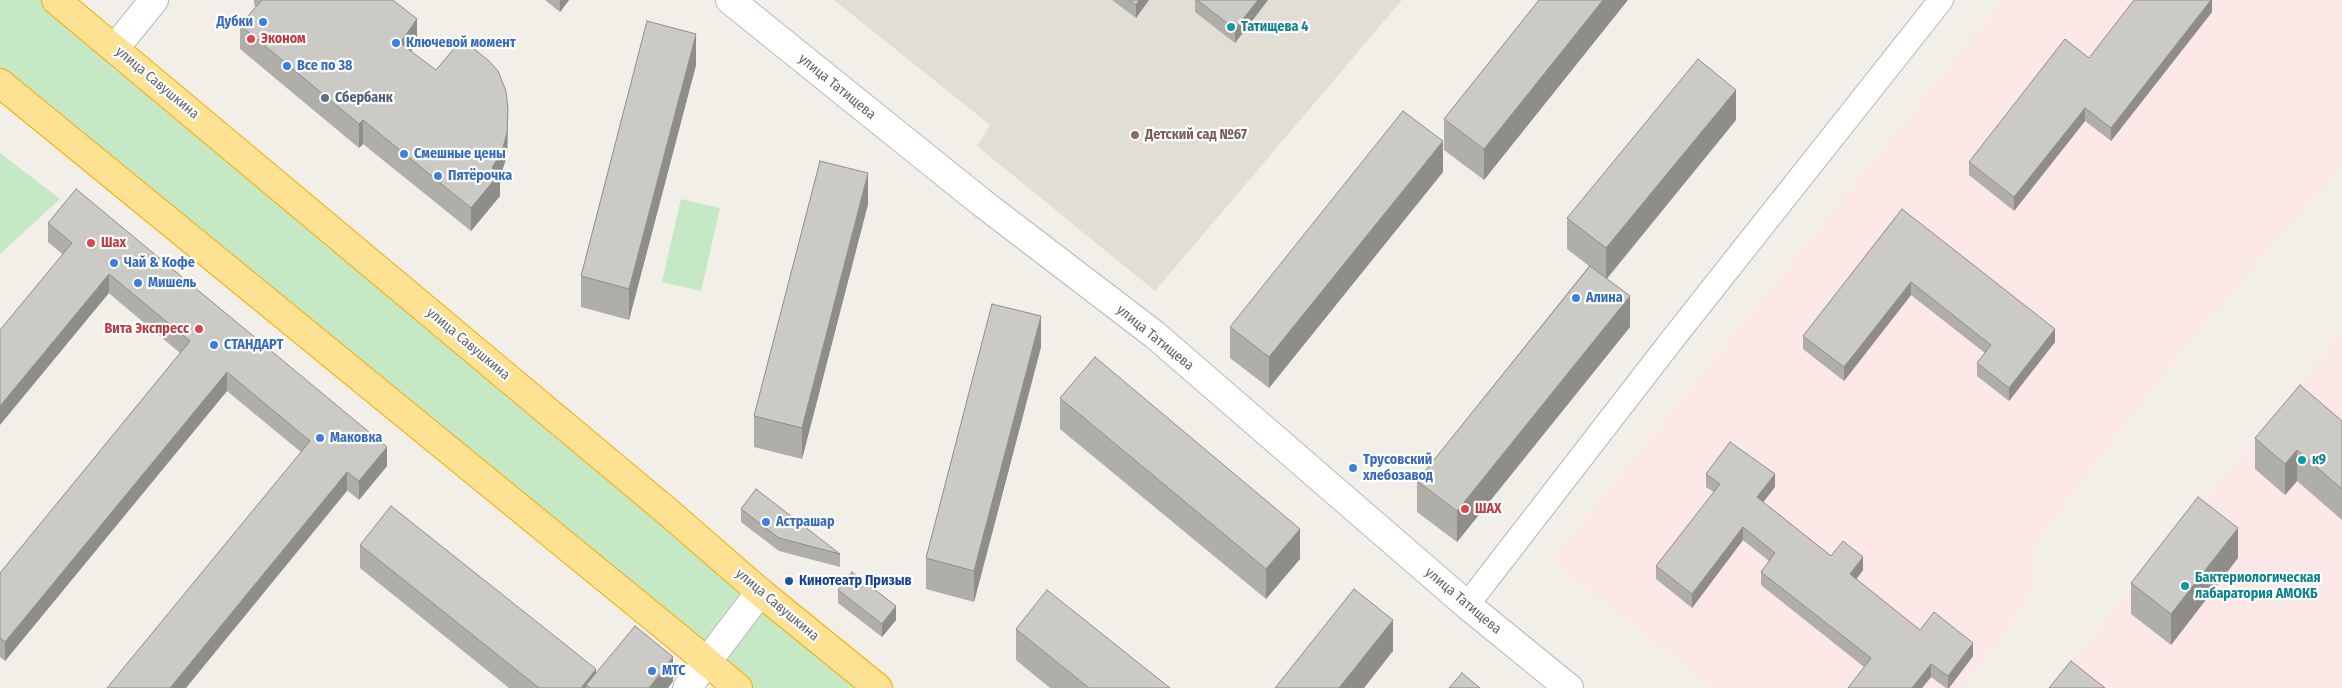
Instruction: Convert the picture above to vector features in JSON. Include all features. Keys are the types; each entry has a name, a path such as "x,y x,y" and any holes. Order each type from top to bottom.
{"highway":[{"name":"улица Савушкина","path":"56,0 668,512 760,592 878,688"},
{"path":"0,83 673,632 738,688"}],"main road":[{"path":"115,48 154,0"},
{"name":"улица Татищева","path":"730,0 974,196 1155,335 1467,606 1569,688"},
{"path":"687,688 760,592"}],"street":[{"path":"1467,606 1675,336 1941,0"}],"shaded area":[{"name":"Детский сад №67","path":"834,0 1402,0 1155,291 977,146 990,125"},
{"path":"2003,0 2342,0 2342,165 2186,345 2036,542 2031,589 2015,617 1962,688 1712,688 1553,560"},
{"path":"2342,334 2342,688 2050,688"}],"green space":[{"path":"0,0 55,0 878,688 741,688 0,82"},
{"path":"0,153 60,199 0,254"},
{"path":"681,199 720,208 701,291 662,282"}],"building":[{"path":"262,0 393,0 417,19 400,43 436,70 462,39 489,61 498,71 506,91 508,109 507,133 502,151 492,168 500,173 471,208 363,120 359,124 240,25"},
{"path":"1129,0 1139,0 1136,5"},
{"path":"1197,0 1258,0 1235,29"},
{"path":"1539,0 1603,0 1484,149 1444,119"},
{"path":"2134,0 2211,0 2111,128 2085,108 2014,197 1969,162 2065,39 2089,58"},
{"path":"647,21 696,34 629,289 581,276"},
{"path":"1698,59 1736,90 1606,248 1567,218"},
{"path":"1403,111 1443,141 1269,357 1230,327"},
{"path":"820,161 868,173 802,428 754,416"},
{"path":"76,189 387,447 359,481 347,472 170,688 107,688 310,441 227,372 5,642 0,638 0,573 190,341 109,274 0,406 0,330 72,243 48,223"},
{"path":"1902,209 2055,329 2009,388 1977,363 1991,345 1911,282 1844,367 1803,336"},
{"path":"1590,266 1630,296 1457,511 1417,481"},
{"path":"992,304 1041,316 974,571 926,558"},
{"path":"1095,357 1300,529 1266,569 1060,398"},
{"path":"2300,385 2342,421 2342,489 2297,450 2285,464 2255,438"},
{"path":"1730,442 1775,474 1757,497 1831,556 1843,541 1863,557 1850,574 1920,630 1934,612 1973,643 1948,676 1931,664 1912,688 1848,688 1871,658 1761,572 1775,553 1743,527 1692,594 1656,566 1720,484 1706,474"},
{"path":"756,489 840,554 779,538 741,509"},
{"path":"2198,497 2238,528 2171,614 2131,583"},
{"path":"391,506 596,669 581,688 539,688 360,545"},
{"path":"852,572 896,606 882,624 838,590"},
{"path":"1354,589 1393,620 1339,688 1275,688"},
{"path":"1047,590 1170,688 1089,688 1016,629"},
{"path":"635,626 673,657 649,688 590,688 586,685"},
{"path":"2071,661 2105,688 2049,688"},
{"path":"1462,673 1480,688 1449,688"}],"place":[{"name":"Дубки","path":"263,22"},
{"name":"Татищева 4","path":"1231,27"},
{"name":"Эконом","path":"251,39"},
{"name":"Ключевой момент","path":"396,43"},
{"name":"Все по 38","path":"287,66"},
{"name":"Сбербанк","path":"325,98"},
{"name":"Детский сад №67","path":"1135,135"},
{"name":"Смешные цены","path":"404,154"},
{"name":"Пятёрочка","path":"438,176"},
{"name":"Шах","path":"91,243"},
{"name":"Чай & Кофе","path":"114,263"},
{"name":"Мишель","path":"138,283"},
{"name":"Алина","path":"1576,298"},
{"name":"Вита Экспресс","path":"199,329"},
{"name":"СТАНДАРТ","path":"214,345"},
{"name":"Маковка","path":"320,438"},
{"name":"к9","path":"2302,460"},
{"name":"Трусовский хлебозавод","path":"1353,468"},
{"name":"ШАХ","path":"1465,509"},
{"name":"Астрашар","path":"766,522"},
{"name":"Кинотеатр Призыв","path":"789,581"},
{"name":"Бактериологическая лабаратория АМОКБ","path":"2185,586"},
{"name":"МТС","path":"652,671"}]}
